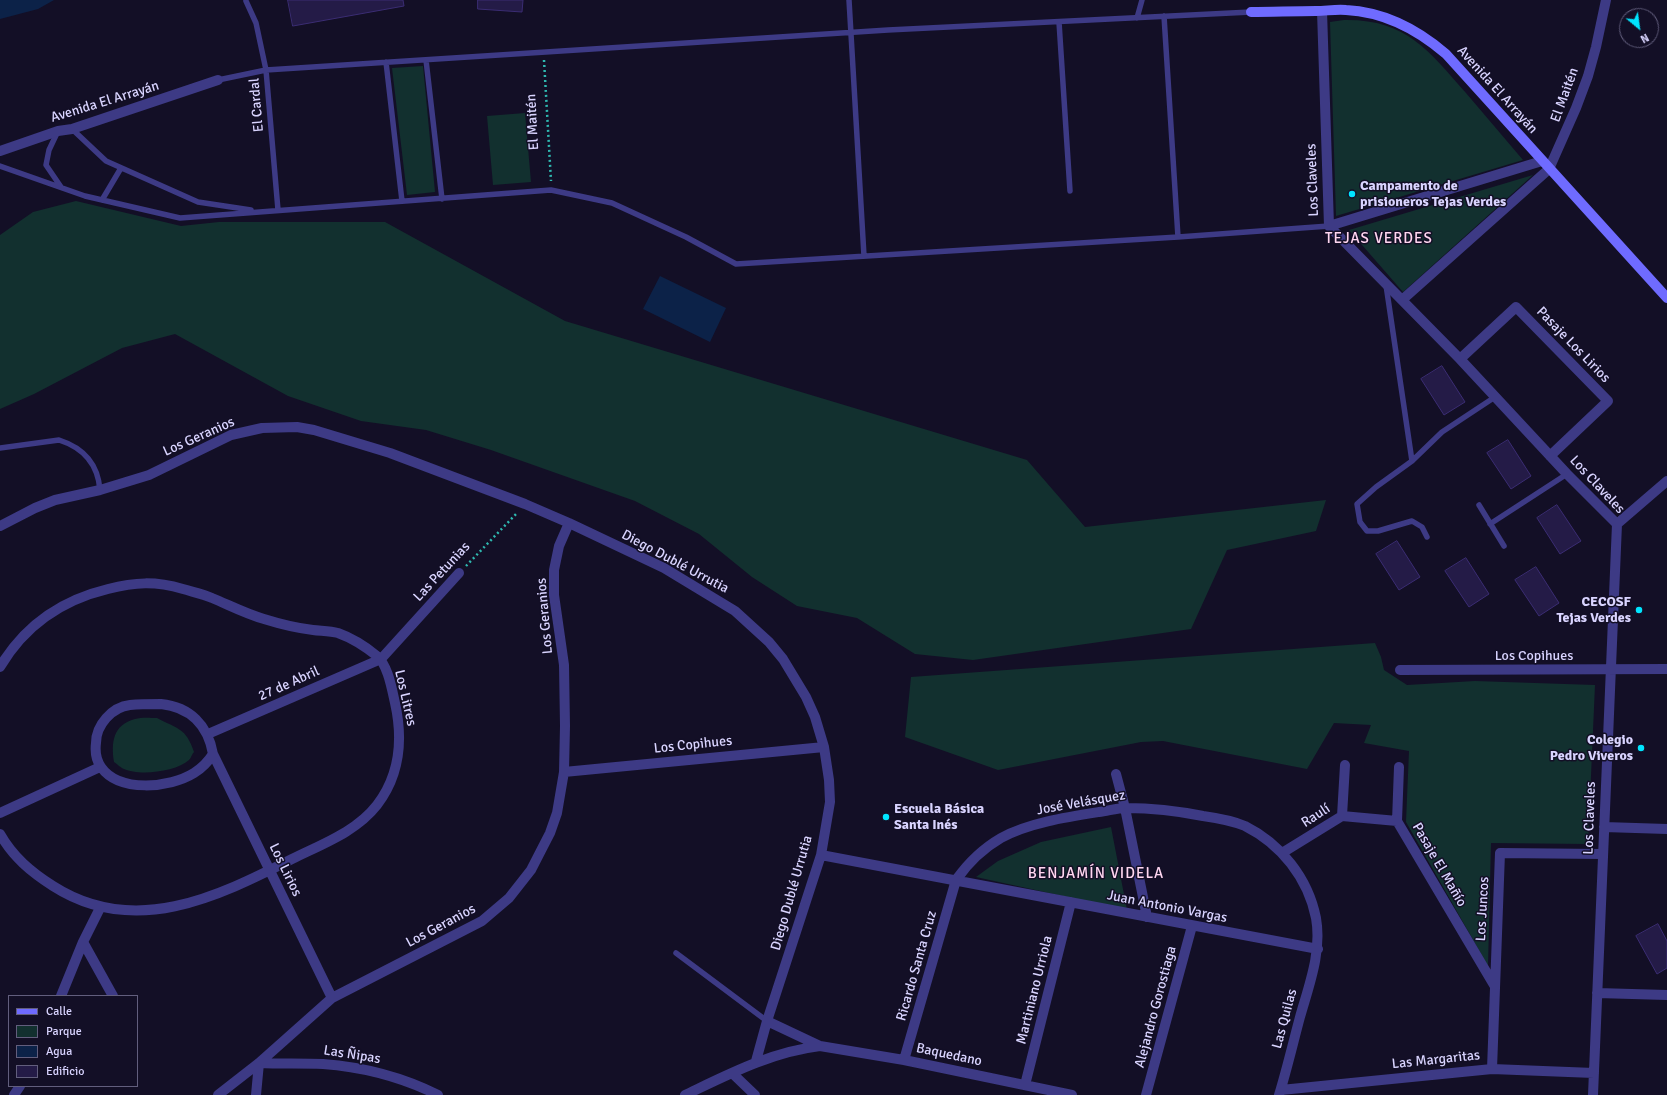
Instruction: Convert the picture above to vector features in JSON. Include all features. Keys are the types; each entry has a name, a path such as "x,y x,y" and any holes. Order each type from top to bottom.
{"street":[{"name":"El Maitén","path":"1402,300 1545,165 1568,127 1588,76 1606,0"},
{"name":"Avenida El Arrayán","path":"1251,12 1346,10 1365,12 1394,20 1417,31 1446,54 1667,298"},
{"name":"Los Claveles","path":"1322,11 1329,226 1460,359 1566,474 1617,524 1593,1095"},
{"name":"Avenida El Arrayán","path":"0,151 58,131 72,129 218,80"},
{"path":"1329,226 1545,165"},
{"name":"Pasaje Los Lirios","path":"1460,359 1516,307 1608,401 1550,456"},
{"name":"Los Geranios","path":"0,526 28,511 55,500 100,490 149,475 232,435 262,428 279,426 314,430 390,453 525,504 569,523 559,546 554,570 554,595 564,665 564,772 560,799 550,833 531,870 509,898 482,921 332,998 259,1063 218,1095"},
{"path":"1617,524 1667,481"},
{"name":"Diego Dublé Urrutia","path":"569,523 664,568 717,599 753,626 778,653 796,678 815,717 824,746 829,780 830,802 821,855 767,1021 756,1061"},
{"name":"Las Petunias","path":"381,659 459,573"},
{"name":"Los Litres","path":"0,666 17,642 29,629 57,609 91,593 131,583 170,585 209,597 260,618 277,623 336,632 359,643 381,659 390,683 400,738 396,764 385,792 372,810 356,826 269,871 209,897 180,906 140,911 100,908 64,893 31,872 7,846 0,834"},
{"name":"27 de Abril","path":"208,734 381,659"},
{"name":"Los Copihues","path":"1400,670 1667,669"},
{"path":"160,704 180,708 196,719 208,734 214,754 208,762 194,774 175,781 153,785 135,785 125,783 116,778 100,766 95,749 98,731 107,717 129,705 160,704"},
{"name":"Los Copihues","path":"564,772 824,746"},
{"name":"Los Lirios","path":"214,754 269,871 332,998"},
{"name":"Raulí","path":"1282,853 1342,816 1345,765"},
{"path":"0,813 100,766"},
{"name":"Pasaje El Mañío","path":"1399,767 1397,821 1494,986"},
{"path":"1116,774 1125,808 1147,917"},
{"name":"José Velásquez","path":"956,880 976,856 988,846 1014,832 1081,815 1125,808 1171,810 1229,820 1258,833 1282,853 1298,873 1312,902 1316,918 1318,949"},
{"name":"Pasaje El Mañío","path":"1342,816 1397,821"},
{"path":"1604,827 1667,829"},
{"name":"Los Juncos","path":"1492,1069 1500,853 1602,854"},
{"name":"Juan Antonio Vargas","path":"821,855 1318,949"},
{"name":"Ricardo Santa Cruz","path":"904,1060 956,880"},
{"name":"Martiniano Urriola","path":"1025,1085 1072,902"},
{"path":"61,995 83,942 100,908"},
{"name":"Alejandro Gorostiaga","path":"1146,1095 1192,926"},
{"path":"83,942 112,995"},
{"name":"Las Quilas","path":"1280,1092 1318,949"},
{"path":"1597,993 1667,995"},
{"name":"Baquedano","path":"767,1021 820,1046 904,1060 1072,1095"},
{"name":"Baquedano","path":"685,1095 756,1061 798,1049 820,1046"},
{"path":"256,1095 259,1063"},
{"name":"Las Ñipas","path":"259,1063 282,1065 322,1064 364,1069 407,1082 438,1095"},
{"name":"Las Margaritas","path":"1280,1092 1492,1069 1594,1073"},
{"path":"732,1072 755,1095"}],"lane":[{"path":"849,0 864,256"},
{"path":"1137,18 1142,0"},
{"name":"El Cardal","path":"246,1 256,23 266,70 278,210"},
{"path":"218,80 266,70 386,62 851,33 1251,12"},
{"path":"1164,16 1178,237"},
{"path":"1059,22 1070,191"},
{"path":"426,60 442,199"},
{"path":"386,62 402,201"},
{"path":"72,129 106,162 198,202 261,212"},
{"path":"58,131 49,150 46,165 61,187"},
{"path":"0,166 85,196 180,218 551,190 612,203 686,237 736,264 1178,237 1329,226"},
{"path":"102,200 121,168"},
{"path":"1385,283 1412,461"},
{"path":"1427,537 1422,527 1412,521 1378,531 1367,531 1360,522 1357,504 1376,487 1412,461 1442,432 1495,397"},
{"path":"0,448 59,440 67,442 81,450 93,464 97,472 100,490"},
{"path":"1490,524 1566,474"},
{"path":"1479,505 1504,546"},
{"path":"676,953 767,1021"}],"path":[{"name":"El Maitén","path":"544,53 551,190"},
{"name":"Las Petunias","path":"459,573 525,504"}],"green space":[{"path":"1344,20 1365,21 1384,25 1400,31 1414,40 1440,63 1523,160 1336,216 1330,22"},
{"path":"423,66 435,192 407,195 392,68"},
{"path":"525,113 531,182 493,185 487,116"},
{"path":"1533,175 1403,292 1349,230"},
{"path":"76,201 181,226 219,222 385,222 565,321 1027,460 1085,527 1326,500 1316,531 1227,550 1191,629 973,660 915,654 857,618 797,606 752,577 699,534 635,501 491,450 426,430 361,421 288,396 175,334 122,348 34,394 0,409 0,235 33,212"},
{"path":"1375,643 1381,657 1384,670 1407,685 1475,681 1595,685 1588,844 1491,843 1488,966 1406,822 1409,751 1364,743 1371,725 1334,723 1307,769 1163,741 1141,742 998,770 905,737 911,677"},
{"path":"138,718 157,718 176,727 188,738 194,752 189,760 167,770 157,772 131,771 114,762 113,748 115,735 122,725"},
{"path":"1111,827 1127,910 976,877 998,861 1041,842"}],"water":[{"path":"0,0 54,0 38,9 0,19"},
{"path":"660,276 726,308 710,342 643,309"}],"building":[{"path":"288,0 403,0 404,6 293,26"},
{"path":"478,0 523,0 522,12 478,9"},
{"path":"1442,366 1465,402 1444,415 1421,379"},
{"path":"1508,440 1531,476 1511,489 1487,453"},
{"path":"1557,505 1581,541 1560,554 1537,518"},
{"path":"1397,541 1420,577 1399,590 1376,554"},
{"path":"1466,558 1489,594 1469,607 1445,571"},
{"path":"1536,567 1559,603 1539,616 1515,580"},
{"path":"1658,924 1667,941 1667,968 1657,974 1636,936"}],"place":[{"name":"Campamento de prisioneros Tejas Verdes","path":"1352,194"},
{"name":"CECOSF Tejas Verdes","path":"1639,610"},
{"name":"Colegio Pedro Viveros","path":"1641,748"},
{"name":"Escuela Básica Santa Inés","path":"886,817"}],"district":[{"name":"TEJAS VERDES","path":"1379,239"},
{"name":"BENJAMÍN VIDELA","path":"1096,874"}]}
